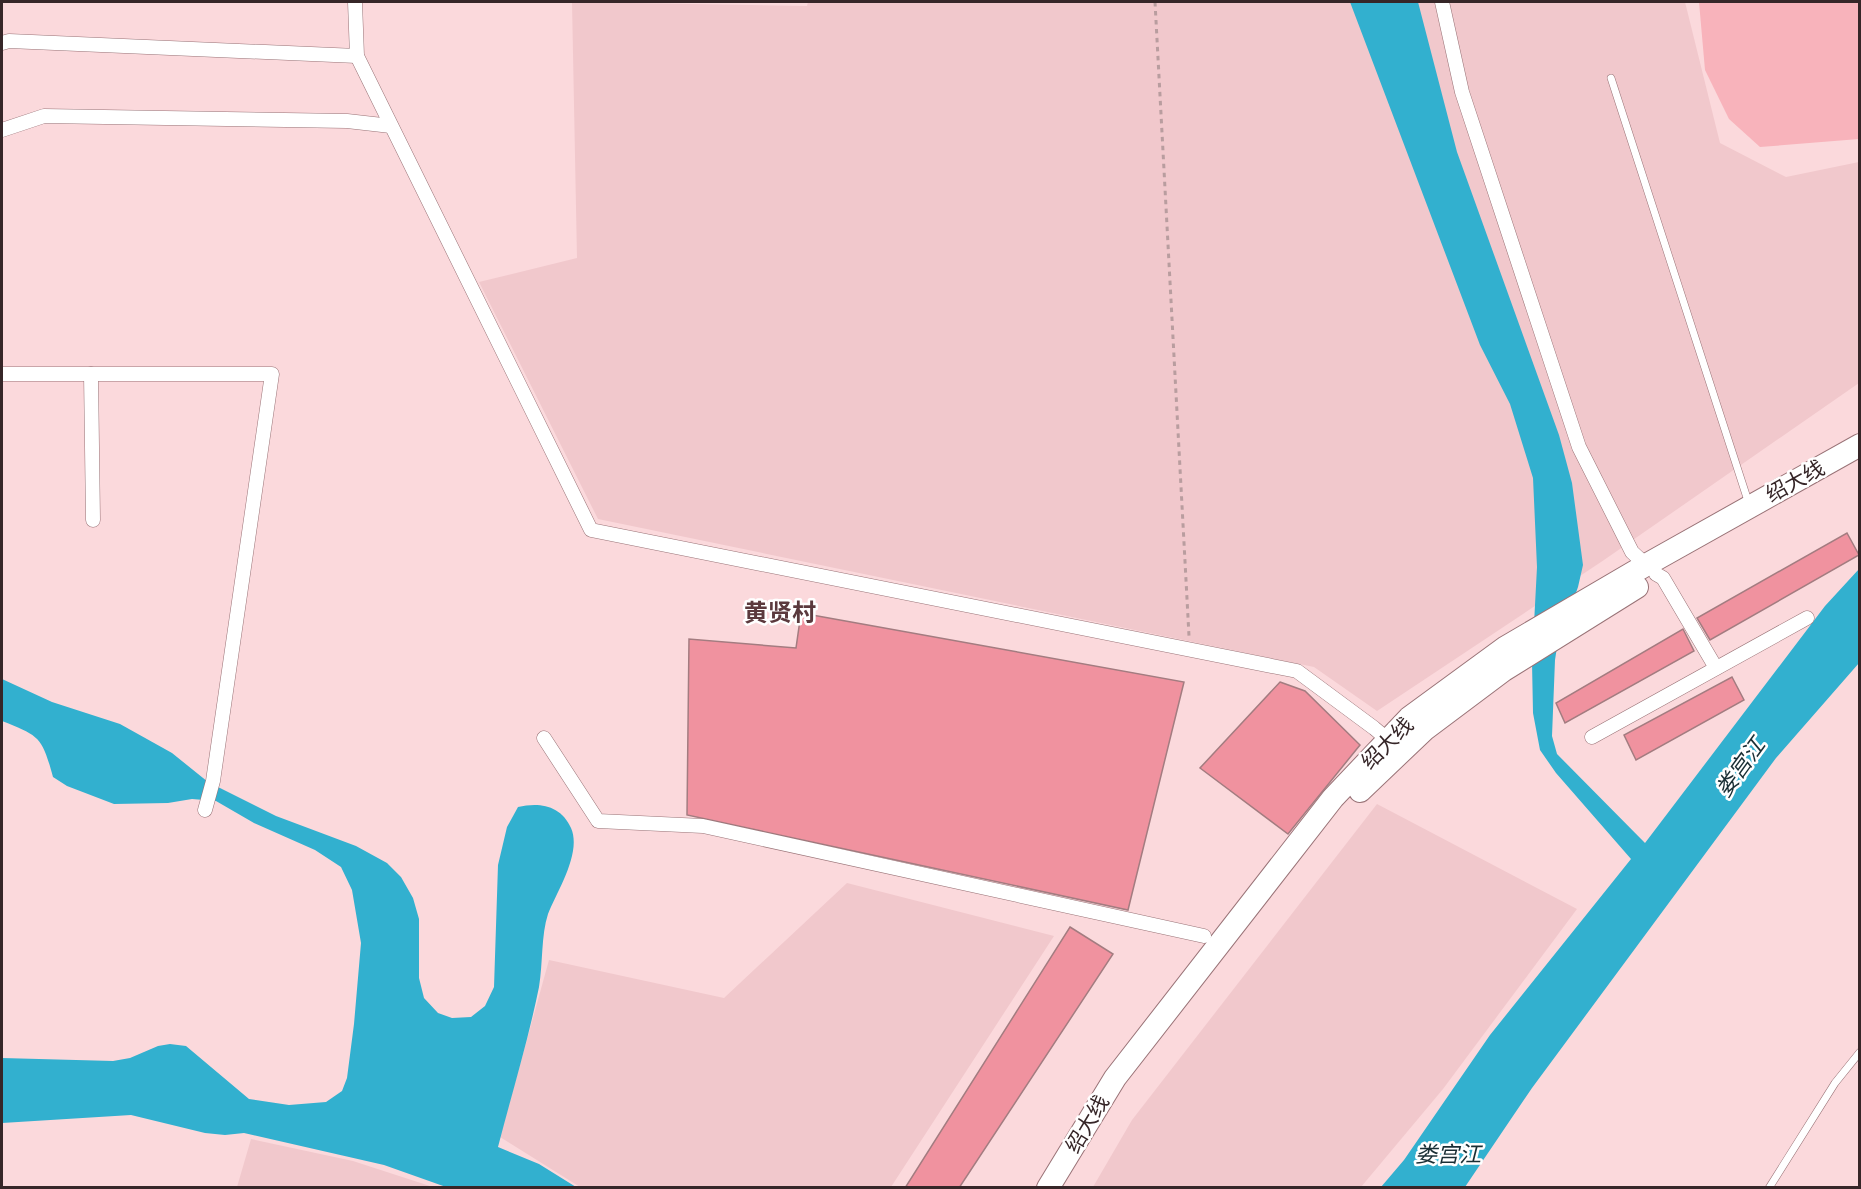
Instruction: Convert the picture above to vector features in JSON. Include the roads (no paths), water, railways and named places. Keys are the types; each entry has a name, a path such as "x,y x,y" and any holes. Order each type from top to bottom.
{"main road":[{"name":"绍大线","path":"1753,513 1860,445"},
{"name":"绍大线","path":"1048,1188 1115,1078 1333,798 1395,746 1424,729 1588,608 1753,513 1860,460"},
{"name":"绍大线","path":"1066,1188 1126,1086 1343,807 1395,746 1409,718 1506,647 1588,608"}],"street":[{"path":"356,2 357,56 591,530 1298,671 1395,746"},
{"path":"1442,2 1462,92 1579,447 1632,552 1663,578 1716,668"},
{"path":"2,43 9,41 357,56"},
{"path":"2,130 44,116 347,121 391,126"},
{"path":"2,374 272,374 213,781 206,806"},
{"path":"91,374 93,520"},
{"path":"1592,737 1807,618"},
{"path":"544,738 598,821 703,826 1204,936"}],"lane":[{"path":"1611,78 1753,513"},
{"path":"1769,1188 1834,1083 1860,1052"}],"water":[{"name":"娄宫江","path":"1350,2 1418,2 1457,152 1559,435 1572,483 1583,565 1555,660 1552,736 1557,754 1645,843 1825,606 1859,569 1859,663 1776,758 1532,1088 1465,1187 1381,1187 1404,1160 1490,1035 1631,859 1556,773 1540,750 1533,713 1532,662 1537,567 1533,478 1510,404 1480,345"},
{"path":"2,679 52,702 120,724 172,753 208,782 276,816 356,846 387,863 401,877 413,898 419,919 419,978 424,998 438,1013 452,1018 471,1017 485,1006 494,987 498,865 507,827 518,807 541,805 561,814 567,820 574,838 571,860 548,914 539,987 498,1147 539,1164 576,1187 446,1187 384,1165 244,1133 225,1135 205,1133 131,1115 2,1123 2,1058 113,1061 130,1058 158,1046 170,1044 186,1046 249,1099 289,1105 326,1102 342,1091 347,1078 361,943 352,890 341,867 315,850 254,823 216,801 192,799 168,803 114,804 67,786 53,777 46,753 38,740 24,730 2,721"}],"district":[{"name":"黄贤村","path":"780,612"}]}
